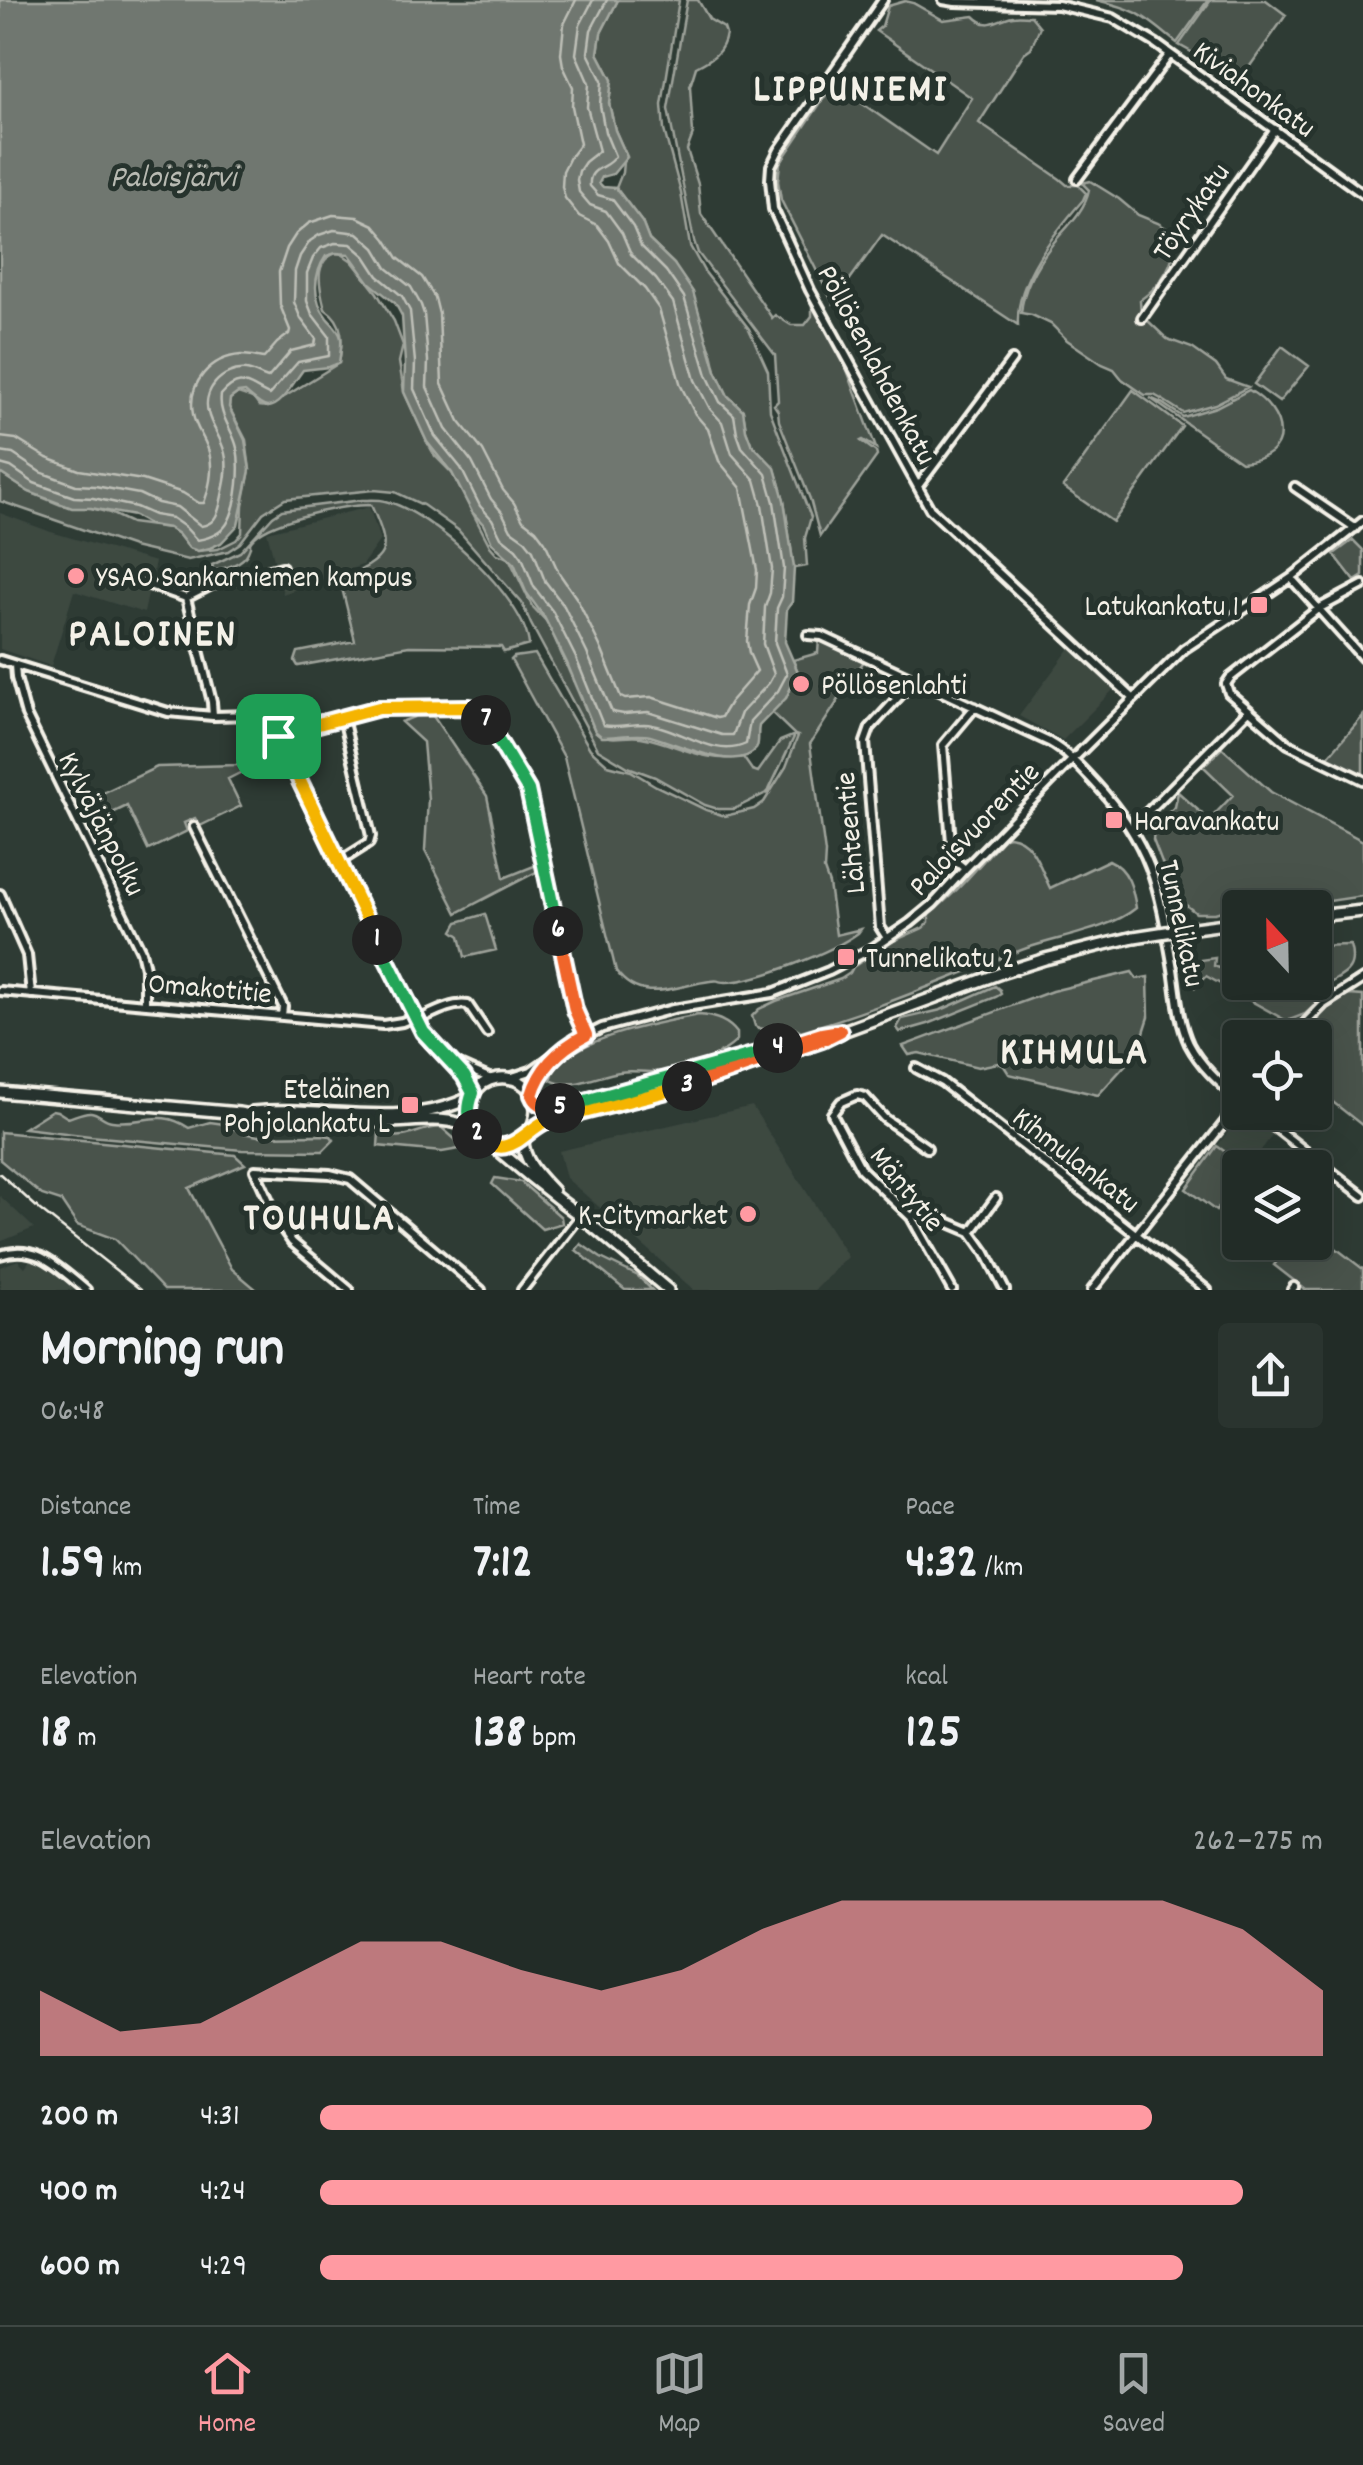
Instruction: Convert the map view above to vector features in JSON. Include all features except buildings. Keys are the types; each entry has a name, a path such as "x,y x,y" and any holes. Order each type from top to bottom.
{"main road":[{"path":"1332,915 1363,912"},
{"path":"532,1128 556,1118 723,1075 1044,959 1134,937 1222,924"},
{"path":"239,1113 268,1110 396,1114 439,1109 472,1095 484,1083 508,1078 548,1107 565,1108 840,1031"},
{"path":"0,1092 268,1118 384,1122 444,1118 473,1129"},
{"path":"472,1095 468,1112 479,1137 668,1290"},
{"path":"490,1144 508,1145 522,1140 536,1115 533,1098"},
{"path":"522,1140 530,1163 566,1204"}],"street":[{"name":"Pöllösenlahdenkatu","path":"883,0 778,150 770,180 773,209 810,290 930,510 1133,698"},
{"name":"Kiviahonkatu","path":"942,0 988,4 1058,2 1113,18 1170,54 1363,194"},
{"path":"1076,180 1170,54"},
{"name":"Töyrykatu","path":"1142,318 1275,129"},
{"path":"918,486 1012,360"},
{"path":"1295,488 1355,528"},
{"name":"Paloisvuorentie","path":"508,1078 531,1071 586,1035 644,1016 773,992 829,972 888,938 933,904 1072,759 1184,650 1291,578 1363,521"},
{"path":"146,584 186,598 212,584 282,566"},
{"path":"1291,578 1363,658"},
{"path":"1363,585 1318,609 1230,678 1226,688 1248,711 1299,751 1363,780"},
{"path":"186,598 213,716"},
{"name":"Tunnelikatu","path":"808,635 822,636 1049,742 1104,792 1132,828 1149,860 1160,895 1183,1029 1205,1067 1222,1084"},
{"path":"0,660 177,714 264,718 278,736 415,1019 430,1043 468,1081 472,1095"},
{"name":"Kylväjänpolku","path":"16,664 26,715 141,951 145,1003"},
{"name":"Lähteentie","path":"888,938 880,927 865,742 870,728 915,679"},
{"path":"278,736 379,708 470,707 483,716 528,790 575,1010 586,1035"},
{"path":"965,868 952,854 942,746 975,707"},
{"path":"1132,828 1248,711"},
{"path":"338,862 369,843 371,836 344,718"},
{"path":"194,827 283,1006 282,1016"},
{"path":"0,894 27,955 31,994"},
{"path":"1308,1020 1324,1004 1363,979"},
{"name":"Omakotitie","path":"0,992 383,1025 464,1004 487,1033"},
{"name":"Paloisvuorentie","path":"533,1098 538,1078 556,1054"},
{"path":"452,1061 492,1080"},
{"name":"Kihmulankatu","path":"916,1068 942,1082 1207,1290"},
{"name":"Mäntytie","path":"928,1148 884,1118 865,1097 857,1095 841,1102 832,1114 861,1170 911,1217 952,1290"},
{"path":"1092,1290 1222,1125"},
{"path":"1278,1130 1363,1196"},
{"path":"349,1290 292,1242 255,1170 330,1174 350,1179 481,1290"},
{"path":"971,1232 996,1198"},
{"path":"911,1217 926,1213 971,1232 1005,1290"},
{"path":"524,1289 580,1216"},
{"path":"0,1255 28,1251 44,1258 86,1290"}],"shaded area":[{"path":"618,0 679,0 662,105 690,246 704,271 749,329 768,371 770,411 811,517 805,538 807,566 794,568 775,469 751,443 743,410 728,396 716,371 674,264 649,240 642,222 616,188 627,157 609,103 612,80 598,53 601,33"},
{"path":"687,0 698,0 709,19 724,28 726,34 716,55 696,67 690,86 693,134 687,150 698,184 701,214 772,318 775,315 791,325 805,325 812,316 812,301 843,359 876,448 861,441 877,456 820,536 774,405 778,401 775,355 698,253 694,241 668,109"},
{"path":"1096,0 1208,0 1177,43 1140,15"},
{"path":"1211,0 1266,0 1286,15 1238,83 1234,84 1204,59 1179,45"},
{"path":"905,1 943,20 974,16 988,23 1031,16 1040,27 1031,48 979,123 1067,185 1078,185 1086,193 1030,275 1023,291 1018,325 882,235 833,303 781,200 780,163 830,89 837,86 936,155 972,98 876,31 882,26 888,6"},
{"path":"1090,181 1138,215 1174,233 1171,262 1161,280 1140,300 1138,321 1145,318 1167,339 1192,348 1216,365 1226,379 1248,387 1215,404 1183,413 1154,395 1145,395 1114,369 1067,340 1051,324 1021,313 1032,275 1080,211 1089,190 1082,183"},
{"path":"336,253 352,261 394,321 403,345 399,362 404,392 427,442 452,473 490,546 497,554 509,558 532,606 548,623 595,731 612,737 655,740 702,755 743,757 758,772 780,741 795,735 768,792 734,809 718,809 598,749 522,603 458,530 423,505 395,492 374,490 285,499 263,513 240,543 228,551 188,560 133,547 0,501 0,473 29,492 61,505 91,508 131,523 169,528 189,548 198,551 218,549 236,540 242,533 250,470 246,440 229,407 230,399 238,393 268,407 339,363 341,333 332,314 325,309 320,276 323,262"},
{"path":"1282,346 1309,366 1279,402 1254,384"},
{"path":"1133,390 1182,426 1113,522 1063,487"},
{"path":"1249,390 1272,410 1280,433 1271,452 1241,462 1150,398 1183,417 1216,407"},
{"path":"382,500 404,508 450,539 494,581 524,626 529,645 504,652 501,647 409,646 298,666 298,652 355,641 340,580 369,565 382,552 382,534 371,505 327,510 277,524 255,537 246,556 238,562 214,571 212,565 240,552 273,516 282,510"},
{"path":"369,507 380,540 362,565 283,594 267,532"},
{"name":"YSAO Sankarniemen kampus","path":"0,513 155,562 144,613 74,591 51,666 0,649"},
{"path":"1353,540 1363,550 1363,576 1355,581 1334,554"},
{"path":"819,639 864,661 810,744 824,870 836,935 861,929 813,957 740,980 714,980 660,991 648,991 626,982 616,971 564,757 511,660 535,654 590,749 608,765 631,771 725,816 754,809 764,802 786,767 798,736 771,712 786,698 798,672 793,660 818,653"},
{"path":"1070,648 1115,688 1063,740 1019,716"},
{"path":"416,716 433,716 487,796 504,878 539,864 540,870 457,913 425,850 428,799 423,742 401,722"},
{"path":"1363,716 1363,775 1327,758"},
{"path":"1222,748 1271,792 1363,841 1363,896 1332,901 1332,890 1222,890 1222,911 1215,913 1196,913 1181,901 1172,889 1153,840 1155,824 1175,807 1178,792 1209,820 1233,795 1203,766"},
{"path":"269,751 271,757 228,779 241,806 200,826 195,818 184,823 187,831 148,850 127,806 85,826 75,806 157,767 240,765"},
{"path":"1009,836 1030,848 1050,888 1109,860 1126,874 1136,908 1099,927 1027,948 830,1023 801,1031 755,1026 752,1016 759,1009 841,979 889,943 923,928 929,922 929,914"},
{"path":"485,914 496,950 465,957 460,936 453,931 458,922"},
{"path":"1350,945 1352,957 1347,972 1332,982 1332,946"},
{"path":"1215,958 1214,966 1222,967 1222,985 1206,976 1195,987 1186,962"},
{"path":"1132,972 1137,979 1148,977 1149,1017 1138,1051 1098,1095 1009,1074 998,1063 978,1067 919,1053 909,1055 903,1046 1052,991"},
{"path":"995,986 1001,994 996,997 928,1024 900,1032 897,1028 902,1019 941,1010"},
{"path":"1363,996 1363,1126 1332,1101 1332,1020 1319,1020 1321,1012 1341,998"},
{"path":"1249,1000 1317,1003 1305,1014 1285,1020"},
{"path":"699,1015 725,1022 737,1033 737,1040 710,1058 672,1069 619,1072 567,1084 551,1080 558,1066 591,1043"},
{"path":"752,1106 848,1257 815,1290 694,1290 566,1178 559,1151"},
{"path":"52,1110 68,1118 91,1112 112,1121 160,1118 189,1128 210,1122 258,1136 321,1135 334,1140 323,1151 242,1150 24,1128"},
{"path":"441,1127 465,1148 442,1152 378,1146 379,1132 403,1136"},
{"path":"1229,1130 1268,1130 1273,1134 1261,1150 1223,1150 1217,1146"},
{"path":"0,1132 235,1155 245,1164 189,1188 232,1269 257,1290 164,1290 115,1239 77,1225 61,1201 42,1195 0,1160"},
{"path":"1217,1146 1223,1150 1222,1203 1216,1211 1186,1189"},
{"path":"495,1178 521,1182 561,1217 562,1223 542,1229 492,1184"},
{"path":"0,1196 34,1228 0,1242"},
{"path":"581,1244 638,1276 652,1290 625,1290 576,1250"},
{"path":"1332,1245 1363,1269 1363,1290 1306,1290 1274,1265 1278,1260 1332,1260"},
{"path":"18,1260 25,1267 30,1260 46,1267 75,1290 0,1290 0,1267"}],"water":[{"name":"Paloisjärvi","path":"0,0 618,0 601,33 598,53 612,80 609,103 627,157 599,183 616,188 642,222 649,240 674,264 693,292 716,371 728,396 743,410 751,443 775,468 784,500 794,568 785,642 798,672 786,698 759,726 756,749 747,756 720,757 650,736 602,737 595,731 567,663 514,563 492,543 452,473 427,442 404,392 402,316 395,303 370,283 349,254 326,256 317,279 319,303 341,338 339,363 303,370 272,406 261,405 245,392 230,399 229,407 245,440 250,470 238,525 221,543 198,551 189,548 169,528 150,525 134,516 72,508 29,492 0,473"}],"railway":[{"path":"0,1174 141,1290"}],"place":[{"name":"YSAO Sankarniemen kampus","path":"76,576"},
{"name":"Latukankatu 1","path":"1259,605"},
{"name":"Pöllösenlahti","path":"801,684"},
{"name":"Haravankatu","path":"1114,820"},
{"name":"Tunnelikatu 2","path":"846,957"},
{"name":"Eteläinen Pohjolankatu L","path":"410,1105"},
{"name":"K-Citymarket","path":"748,1214"}],"district":[{"name":"LIPPUNIEMI","path":"851,86"},
{"name":"PALOINEN","path":"153,631"},
{"name":"KIHMULA","path":"1075,1049"},
{"name":"TOUHULA","path":"320,1215"}],"route":[{"path":"470,707 483,716 528,790 575,1010 586,1035 556,1054 538,1078 532,1095 543,1106 578,1105 840,1031 723,1075 544,1122 516,1143 490,1144 473,1129 468,1112 473,1093 468,1081 430,1043 416,1021 278,736 379,708 470,707"}]}
